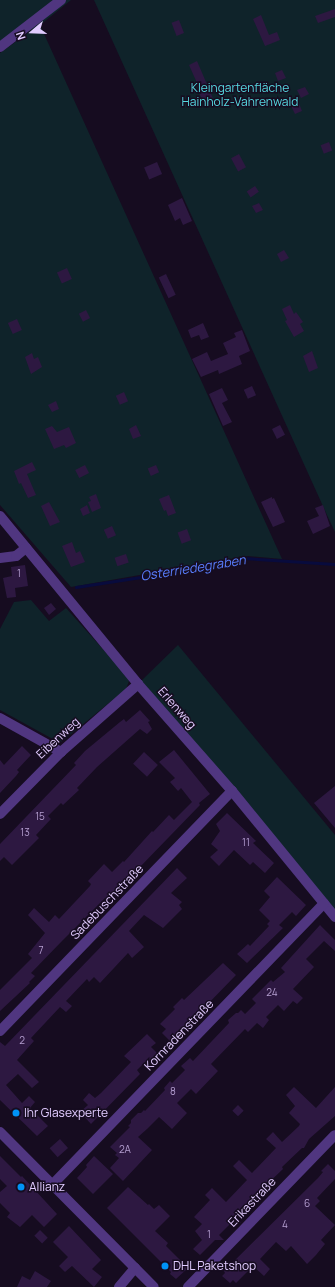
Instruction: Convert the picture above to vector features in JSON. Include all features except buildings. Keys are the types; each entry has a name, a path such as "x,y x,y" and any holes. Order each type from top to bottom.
{"street":[{"path":"0,47 61,0"},
{"name":"Erlenweg","path":"0,516 138,684 232,791 335,916"},
{"path":"0,558 16,556 26,548"},
{"name":"Eibenweg","path":"0,814 61,752 138,684"},
{"path":"0,718 61,752"},
{"name":"Sadebuschstraße","path":"0,1031 232,791"},
{"name":"Kornradenstraße","path":"53,1184 324,903"},
{"path":"0,1132 154,1287"},
{"name":"Erikastraße","path":"188,1287 335,1135"},
{"path":"118,1287 136,1268"}],"green space":[{"path":"0,0 71,0 40,25 282,559 248,556 71,587 0,505 0,53 35,28 0,48"},
{"name":"Kleingartenfläche Hainholz-Vahrenwald","path":"94,0 335,0 335,532 327,515"},
{"path":"31,600 49,621 66,608 127,676 129,681 126,689 60,743 0,710 0,629 14,602"},
{"path":"178,645 335,835 335,920 138,684"}],"waterway":[{"name":"Osterriedegraben","path":"76,587 167,573 243,558 335,564"}],"place":[{"name":"Ihr Glasexperte","path":"16,1113"},
{"name":"Allianz","path":"21,1187"},
{"name":"DHL Paketshop","path":"165,1266"}]}
